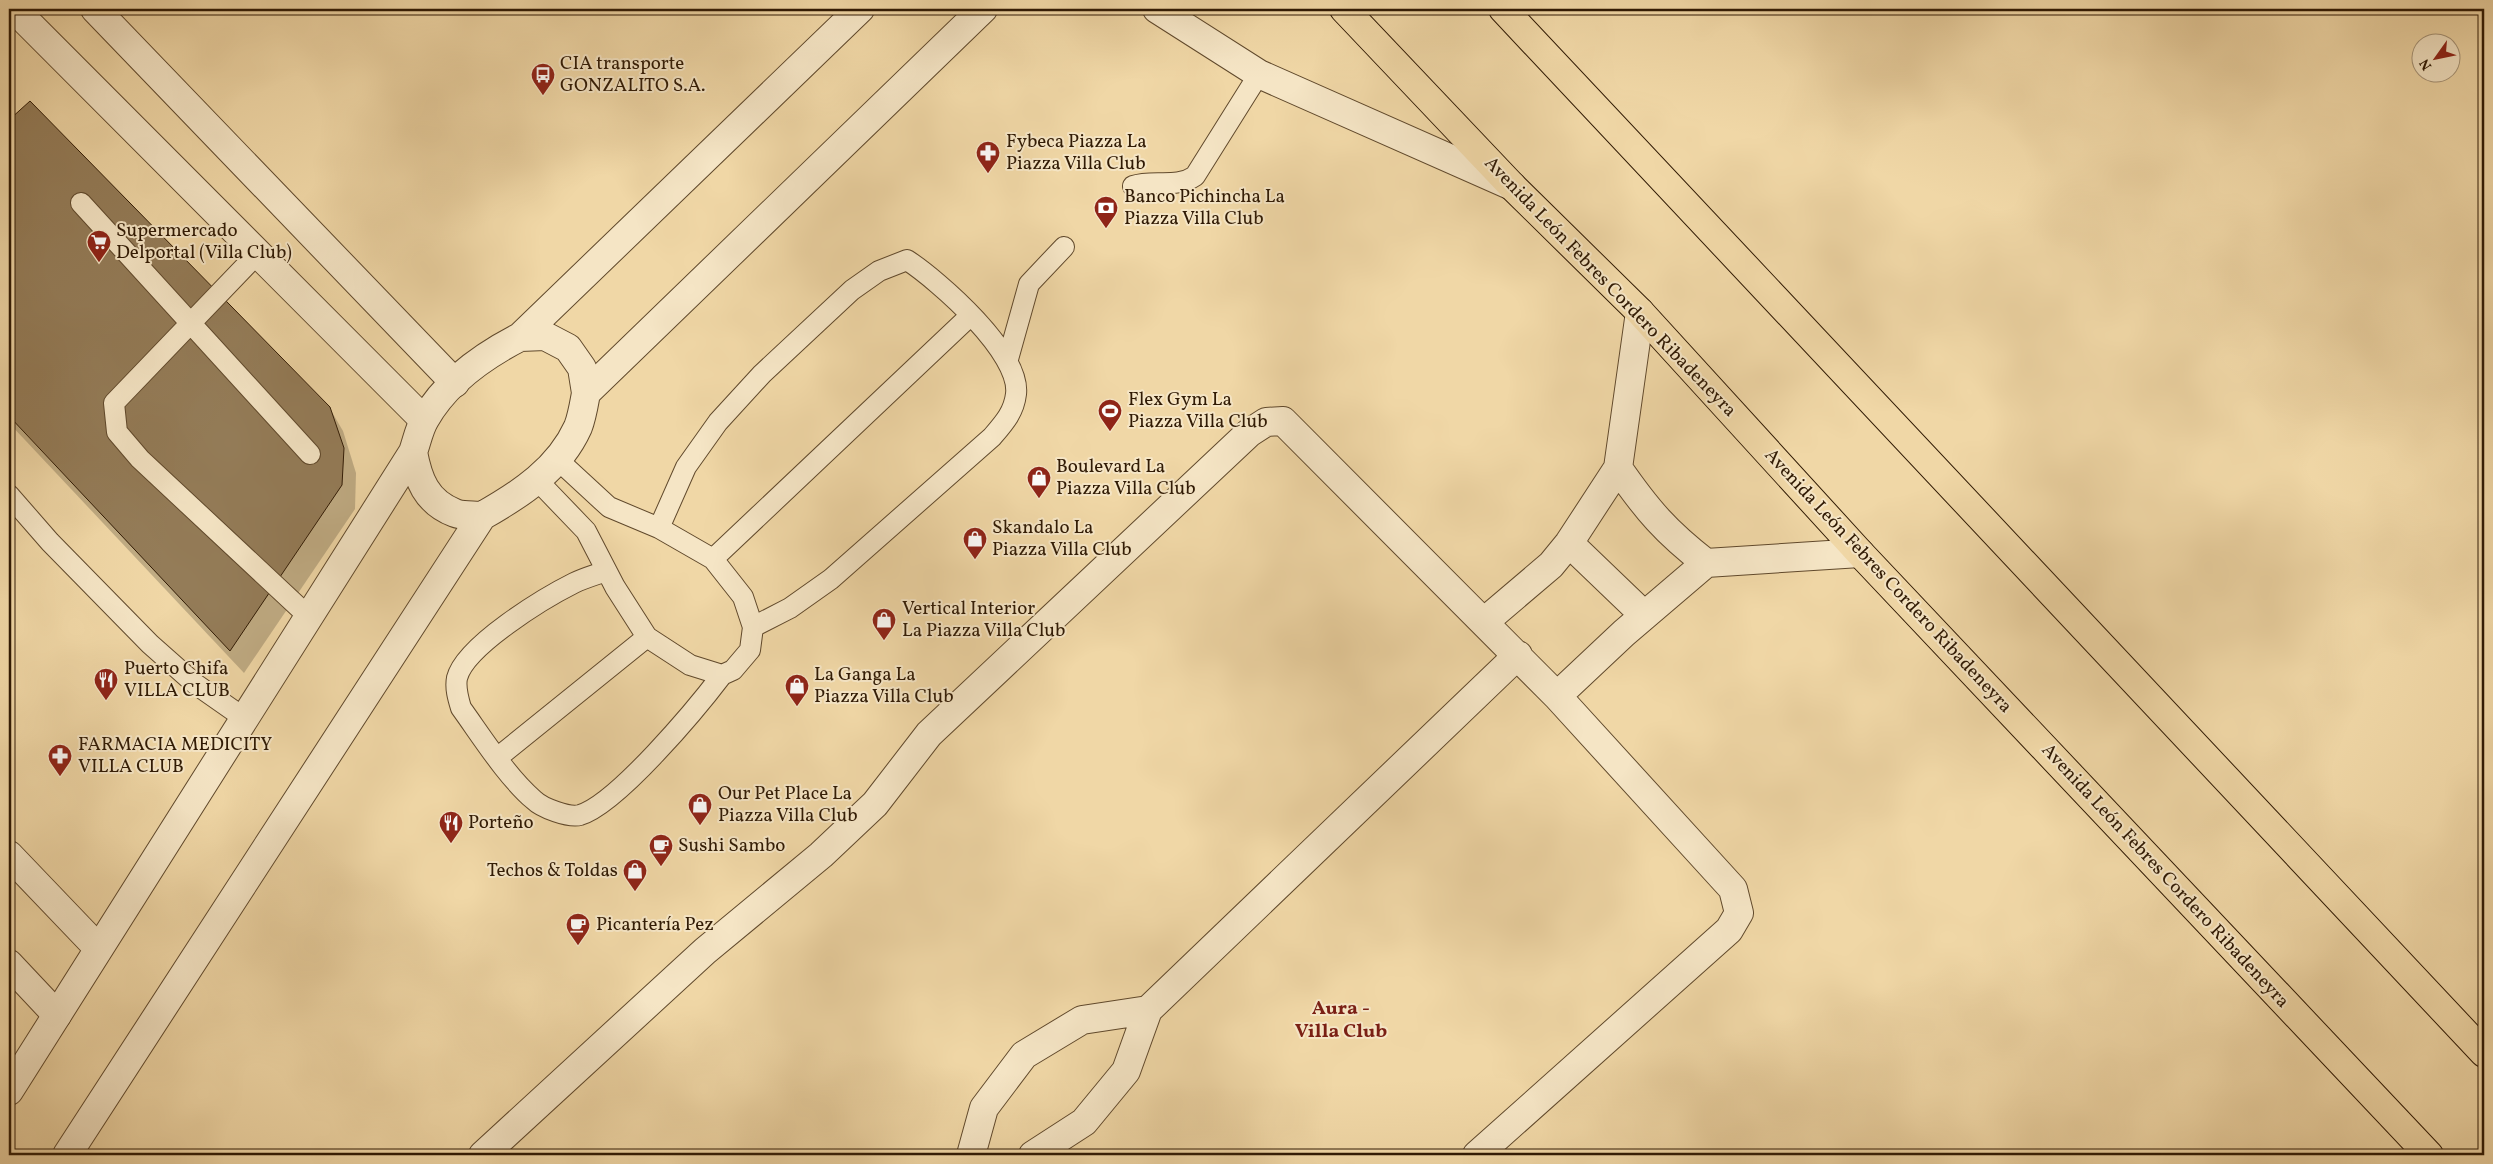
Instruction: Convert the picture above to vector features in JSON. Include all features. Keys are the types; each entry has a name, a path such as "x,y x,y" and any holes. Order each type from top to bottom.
{"highway":[{"name":"Avenida León Febres Cordero Ribadeneyra","path":"1344,9 1512,186 1640,312 1860,553 2429,1155"},
{"path":"1503,9 2484,1053"}],"street":[{"path":"95,9 455,383"},
{"path":"9,1091 413,452 424,420 442,395 476,364 520,337 860,9"},
{"path":"586,393 983,9"},
{"path":"1157,9 1259,74 1512,186"},
{"path":"23,12 424,420"},
{"path":"1484,622 1546,571 1569,543 1618,468 1640,312"},
{"path":"67,1155 482,516 510,500 558,460 578,426 586,393 582,368 568,348 545,336 520,337"},
{"path":"483,1155 705,951 821,855 875,804 929,734 1249,433 1266,422 1283,421 1557,696 1733,889 1739,913 1729,930 1477,1155"},
{"path":"413,452 418,478 433,500 455,513 482,516"},
{"path":"1618,468 1645,507 1664,528 1706,563"},
{"path":"1569,543 1644,615"},
{"path":"1557,696 1644,615 1706,563 1860,553"},
{"path":"1033,1155 1084,1122 1126,1071 1148,1010 1518,656"},
{"path":"9,855 98,948"},
{"path":"9,964 57,1014"},
{"path":"971,1155 984,1108 1024,1055 1082,1020 1148,1010"}],"lane":[{"path":"1133,186 1146,182 1174,184 1186,182 1194,176 1259,74"},
{"path":"81,203 310,454"},
{"path":"1008,359 1029,284 1064,247"},
{"path":"258,253 192,324 114,403 117,432 140,459 308,616"},
{"path":"659,528 686,467 718,422 762,374 852,290 879,271 907,260 930,275 971,315 1008,359 1016,392 1010,416 992,436 831,579 790,608 753,627"},
{"path":"713,559 971,315"},
{"path":"558,460 609,507 659,528 713,559 743,597 753,627 750,650 733,670 722,675 699,705 605,802 578,815 552,810 534,801 497,758 461,708 458,699 457,678 461,668 495,633 540,602 575,583 606,571"},
{"path":"536,480 586,532 606,571 647,637 690,665 722,675"},
{"path":"9,495 50,542 150,644 194,683 244,718"},
{"path":"497,758 647,637"}],"building":[{"name":"Supermercado Delportal (Villa Club)","path":"30,101 330,407 344,448 342,485 230,651 9,416 9,120"}],"place":[{"name":"CIA transporte GONZALITO S.A.","path":"543,96"},
{"name":"Fybeca Piazza La Piazza Villa Club","path":"988,174"},
{"name":"Banco Pichincha La Piazza Villa Club","path":"1106,229"},
{"name":"Supermercado Delportal (Villa Club)","path":"99,263"},
{"name":"Flex Gym La Piazza Villa Club","path":"1110,432"},
{"name":"Boulevard La Piazza Villa Club","path":"1039,499"},
{"name":"Skandalo La Piazza Villa Club","path":"975,560"},
{"name":"Vertical Interior La Piazza Villa Club","path":"884,641"},
{"name":"Puerto Chifa VILLA CLUB","path":"106,701"},
{"name":"La Ganga La Piazza Villa Club","path":"797,707"},
{"name":"FARMACIA MEDICITY VILLA CLUB","path":"60,777"},
{"name":"Our Pet Place La Piazza Villa Club","path":"700,826"},
{"name":"Porteño","path":"451,844"},
{"name":"Sushi Sambo","path":"661,867"},
{"name":"Techos & Toldas","path":"635,892"},
{"name":"Picantería Pez","path":"578,946"}],"district":[{"name":"Aura - Villa Club","path":"1341,1020"}]}
